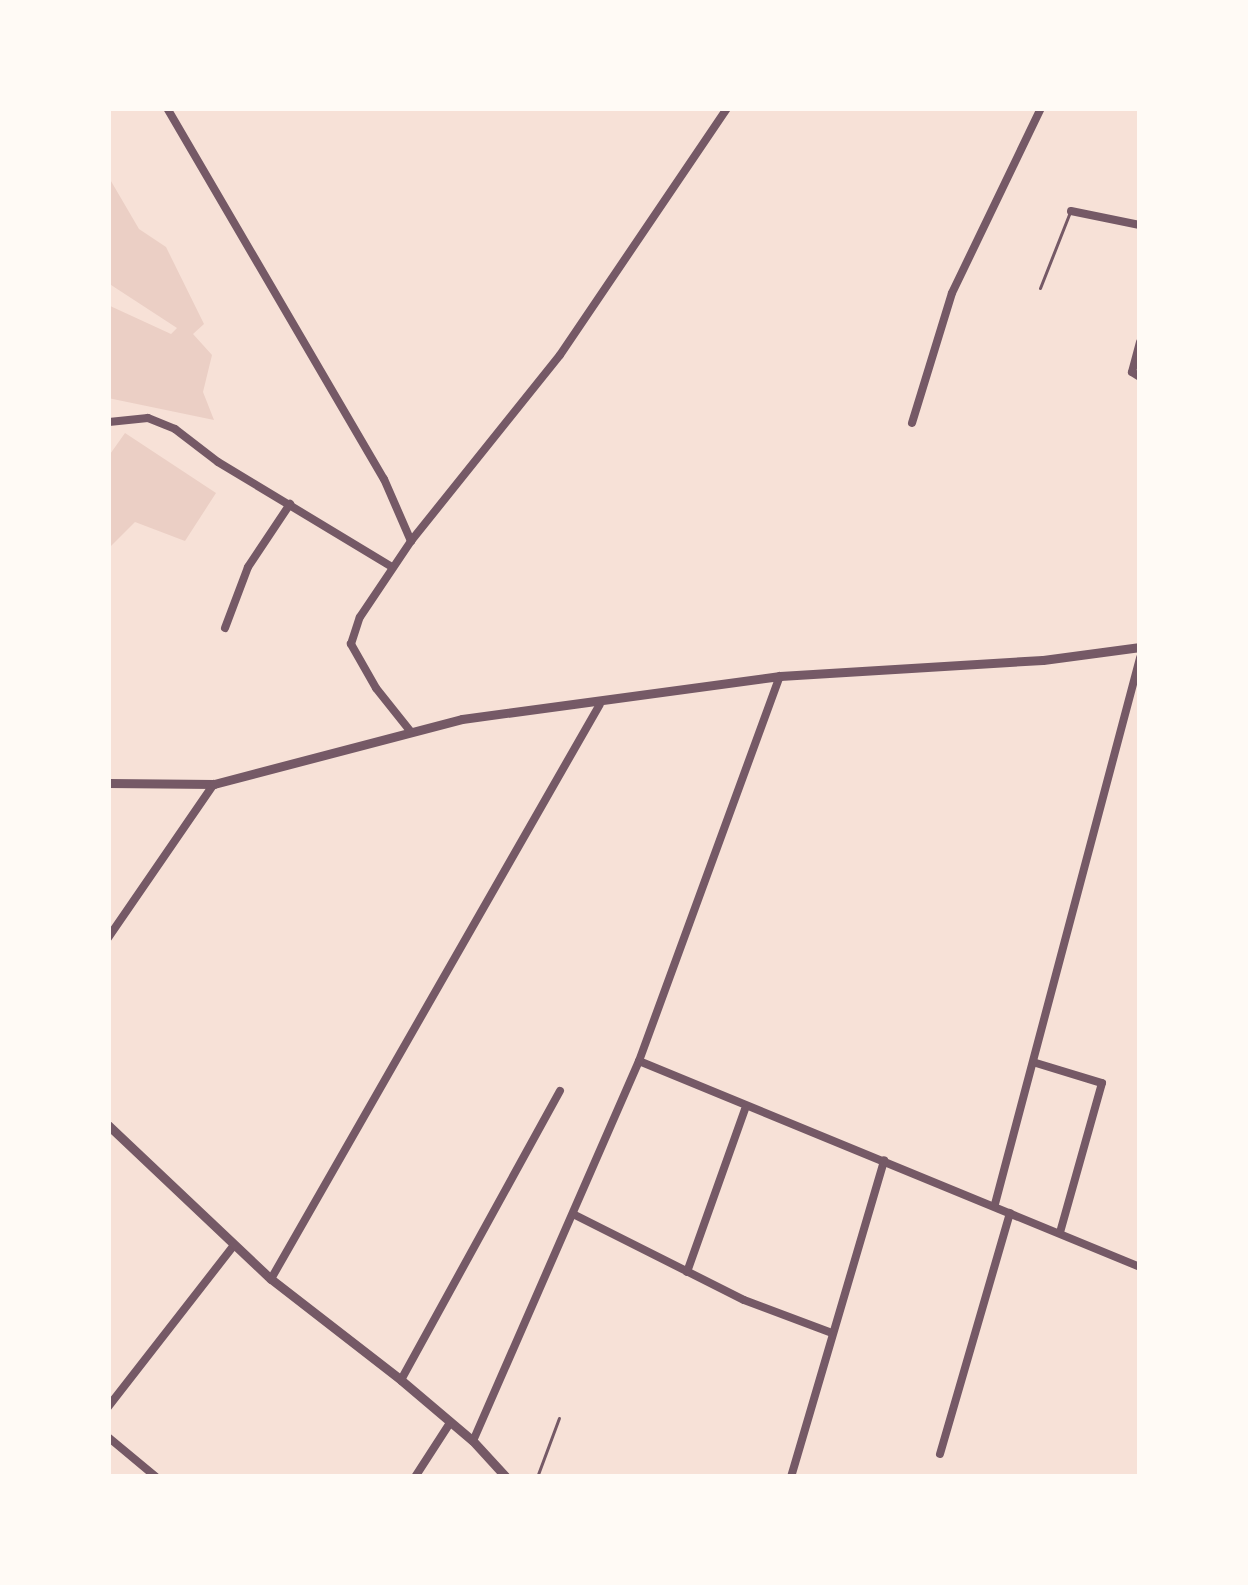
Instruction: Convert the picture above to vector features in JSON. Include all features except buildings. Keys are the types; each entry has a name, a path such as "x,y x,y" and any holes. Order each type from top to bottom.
{"street":[{"path":"167,108 384,479 411,541"},
{"path":"410,732 376,688 351,644 360,617 411,541 560,355 727,108"},
{"path":"912,423 952,293 1041,108"},
{"path":"1071,211 1140,225"},
{"path":"1140,342 1132,372 1140,377"},
{"path":"109,422 148,418 175,429 218,462 370,559 392,567"},
{"path":"225,628 248,567 290,504"},
{"path":"108,783 214,784 462,719 600,704 780,676 1043,660 1140,647"},
{"path":"995,1204 1036,1064 1140,658"},
{"path":"473,1441 639,1061 780,676"},
{"path":"271,1279 600,704"},
{"path":"108,938 214,784"},
{"path":"639,1061 745,1109 995,1204 1140,1267"},
{"path":"1036,1064 1102,1083 1060,1232"},
{"path":"401,1380 560,1091"},
{"path":"687,1272 745,1109"},
{"path":"108,1125 271,1279 401,1380 473,1441 506,1477"},
{"path":"791,1477 884,1160"},
{"path":"940,1454 1010,1213"},
{"path":"573,1214 687,1272 832,1333"},
{"path":"108,1407 234,1245"},
{"path":"415,1477 450,1423"},
{"path":"108,1436 156,1477"}],"lane":[{"path":"1040,288 1071,211"},
{"path":"537,1477 559,1418"}],"shaded area":[{"path":"108,176 139,229 166,247 204,324 193,334 212,355 203,392 214,420 108,398 108,305 171,334 177,328 108,283"},
{"path":"125,433 216,493 185,541 135,522 108,549 108,457"}]}
